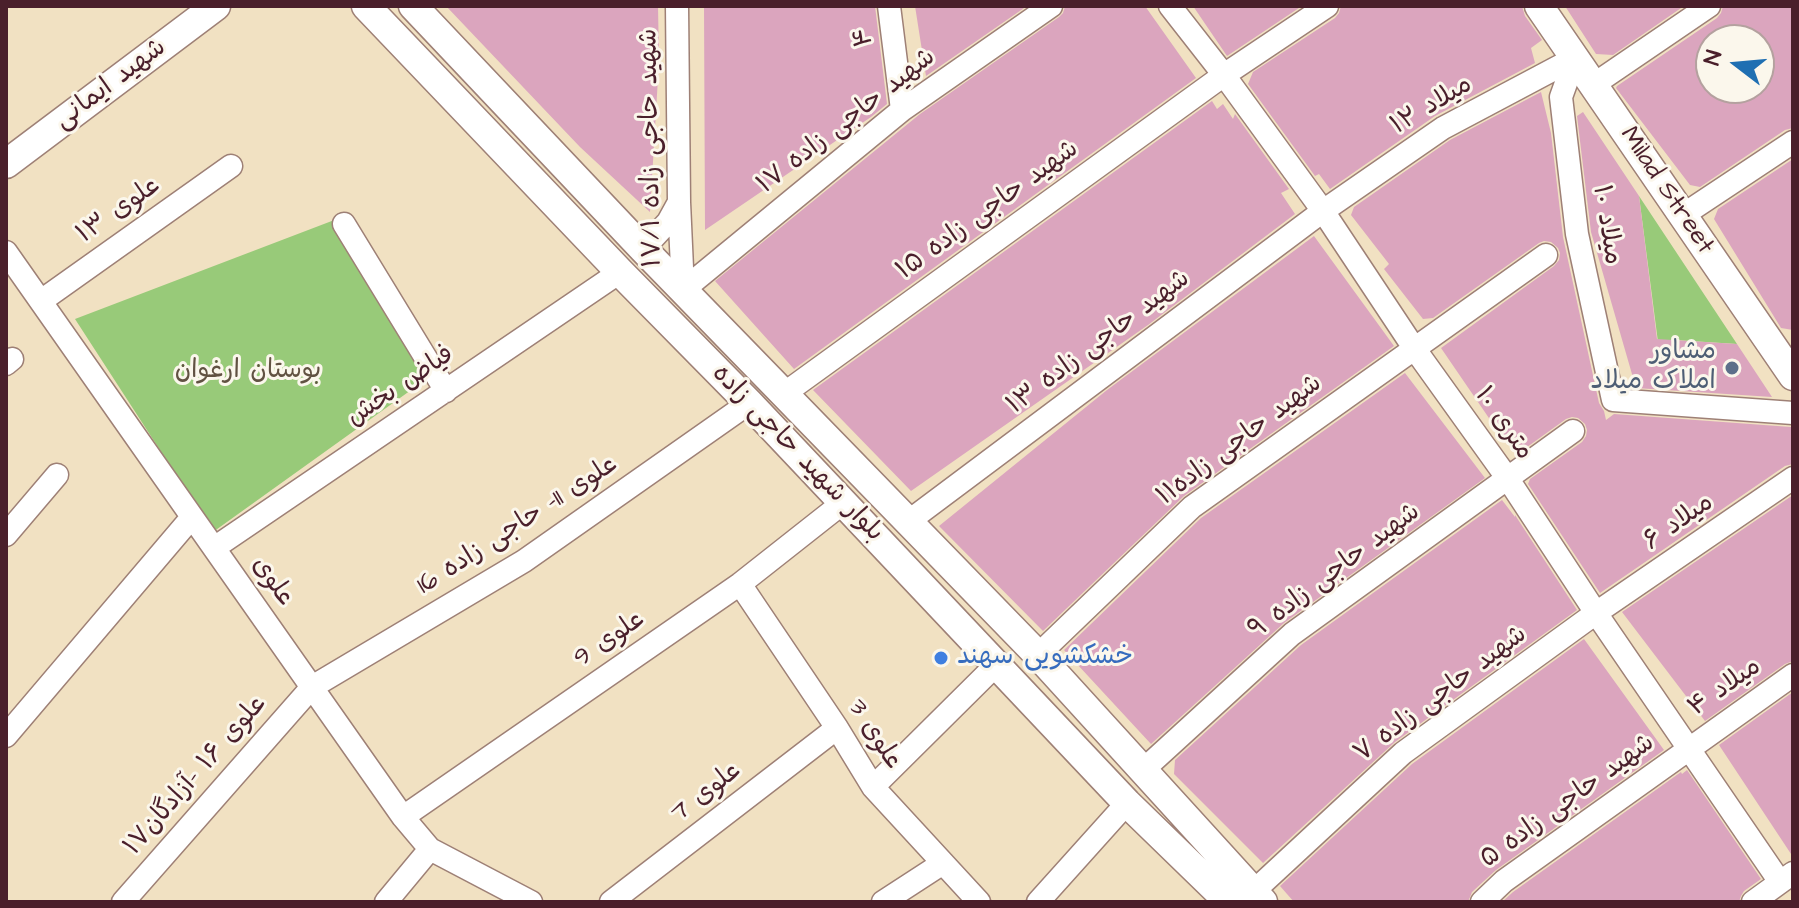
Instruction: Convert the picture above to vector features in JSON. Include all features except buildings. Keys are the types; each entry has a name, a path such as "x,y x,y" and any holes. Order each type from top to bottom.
{"street":[{"name":"شهید ایمانی","path":"6,164 216,6"},
{"name":"بلوار شهید حاجی زاده","path":"366,6 844,502 1127,803 1249,898"},
{"name":"بلوار شهید حاجی زاده","path":"413,6 643,249 1038,655 1142,771 1249,898"},
{"name":"شهید حاجی زاده ۱۷/۱","path":"677,6 683,290"},
{"name":"۴","path":"889,6 902,110"},
{"name":"شهید حاجی زاده ۱۷","path":"683,290 902,110 1051,6"},
{"name":"۱۰ متری","path":"1170,6 1323,211 1689,748 1786,877"},
{"name":"شهید حاجی زاده ۱۵","path":"785,393 1224,75 1327,6"},
{"name":"Milad Street","path":"1539,6 1683,215 1789,361"},
{"path":"1593,85 1709,6"},
{"name":"میلاد ۱۲","path":"1323,211 1443,128 1575,58"},
{"name":"میلاد ۱۰","path":"1575,58 1561,97 1577,234 1613,400 1793,413"},
{"path":"1683,215 1793,142"},
{"name":"علوی ۱۳","path":"41,301 231,166"},
{"path":"620,272 668,222 679,202"},
{"name":"شهید حاجی زاده ۱۳","path":"909,521 1323,211"},
{"path":"344,224 446,391"},
{"name":"علوی","path":"6,252 403,817 430,849 531,902"},
{"name":"شهید حاجی زاده۱۱","path":"1038,655 1192,507 1546,255"},
{"name":"فیاض بخش","path":"214,548 620,272"},
{"name":"علوی 11- حاجی زاده 16","path":"312,687 524,561 749,403"},
{"name":"شهید حاجی زاده ۹","path":"1142,771 1292,634 1573,431"},
{"path":"6,535 57,475"},
{"name":"میلاد ۶","path":"1596,613 1793,478"},
{"name":"علوی 9","path":"403,817 740,584 844,502"},
{"path":"6,736 192,517"},
{"name":"علوی 3","path":"740,584 873,787 979,902"},
{"name":"شهید حاجی زاده ۷","path":"1249,898 1403,753 1596,613"},
{"path":"873,787 997,664"},
{"name":"میلاد ۴","path":"1689,748 1793,675"},
{"name":"علوی ۱۶ -آزادگان۱۷","path":"123,902 312,687"},
{"name":"علوی 7","path":"611,902 837,728"},
{"name":"شهید حاجی زاده ۵","path":"1482,902 1504,881 1689,748"},
{"path":"1038,902 1127,803"},
{"path":"386,902 430,849"},
{"path":"883,902 943,863"},
{"path":"1753,902 1786,877"}],"green space":[{"path":"1639,196 1737,344 1675,340 1658,342"},
{"name":"بوستان ارغوان","path":"337,219 446,365 213,532 75,319"}],"place":[{"name":"مشاور املاک میلاد","path":"1732,368"},
{"name":"خشکشویی سهند","path":"941,658"}]}
